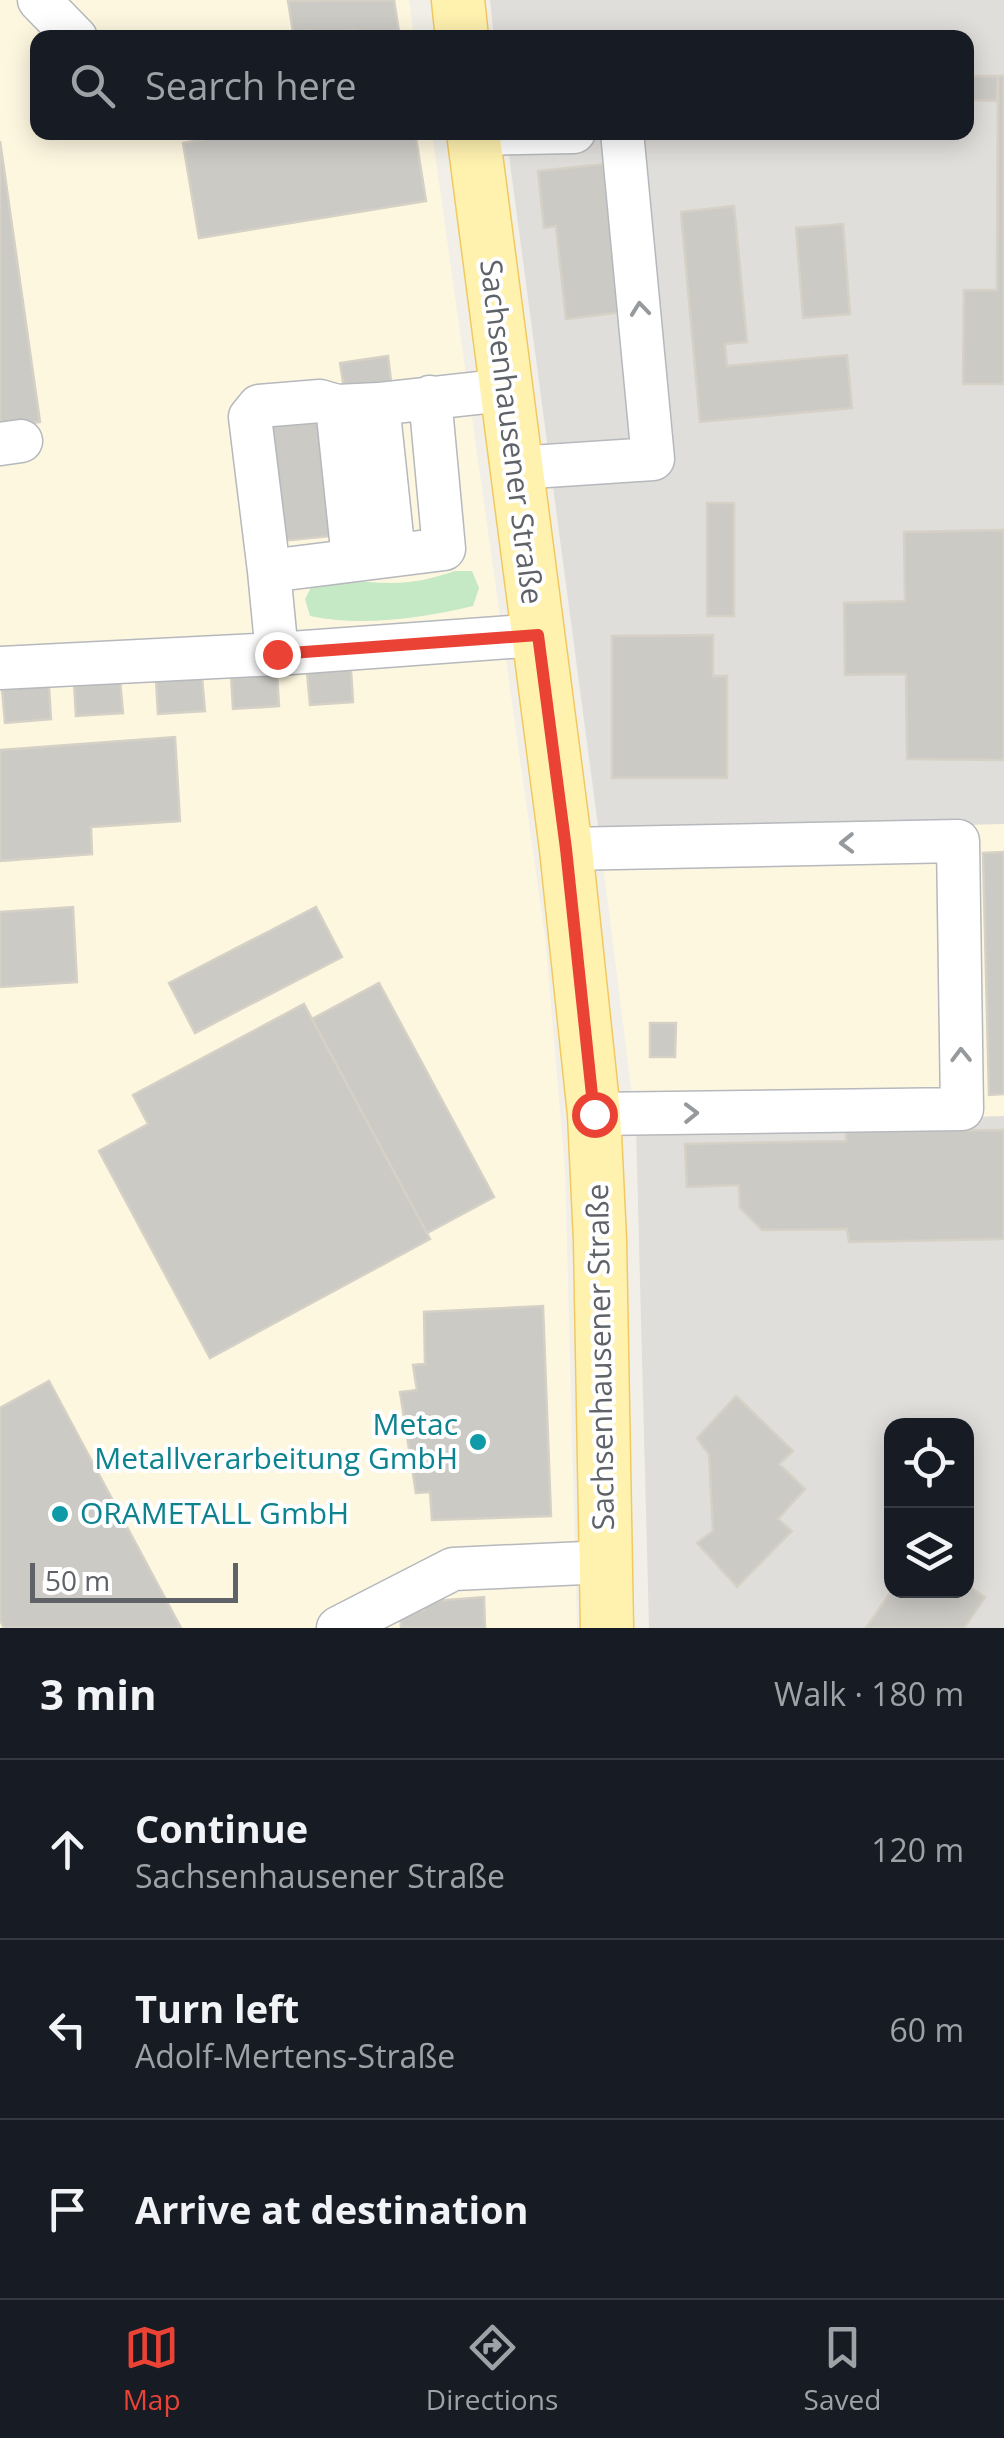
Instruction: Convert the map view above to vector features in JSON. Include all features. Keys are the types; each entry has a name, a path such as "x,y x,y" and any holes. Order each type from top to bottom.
{"main road":[{"path":"458,0 461,30"},
{"name":"Sachsenhausener Straße","path":"474,140 566,849 594,1114 608,1628"}],"street":[{"path":"39,0 68,30"},
{"path":"516,468 653,459 623,140"},
{"path":"277,654 250,417 259,406 320,400 357,405 505,390"},
{"path":"269,570 444,549 430,397"},
{"path":"357,405 374,557"},
{"path":"0,668 538,635"},
{"path":"566,849 958,842 962,1109 594,1114"},
{"path":"338,1628 453,1568 606,1562"}],"shaded area":[{"path":"0,0 409,0 413,30 30,30 30,140 433,140 545,937 565,1169 577,1628 0,1628"},
{"path":"490,0 1004,0 1004,824 599,833 507,140 974,140 974,30 493,30"},
{"path":"1004,824 1004,1117 636,1126 599,833"},
{"path":"1004,1116 1004,1628 649,1628 636,1126"}],"green space":[{"path":"472,571 479,588 473,606 413,617 350,621 310,616 305,599 313,584 323,582 408,582"}],"building":[{"path":"394,0 399,30 293,30 288,1"},
{"path":"974,76 998,76 997,101 974,100"},
{"path":"998,76 1004,76 1004,384 963,384 964,290 997,290"},
{"path":"416,140 426,201 199,238 183,143"},
{"path":"0,141 40,422 0,428"},
{"path":"614,163 631,311 566,319 556,226 544,228 538,171"},
{"path":"734,206 747,342 725,344 727,366 847,355 852,408 700,422 681,212"},
{"path":"843,224 850,314 803,318 796,228"},
{"path":"388,356 391,381 344,388 340,363"},
{"path":"318,418 331,536 282,541 268,423"},
{"path":"707,503 734,503 734,616 707,616"},
{"path":"1004,530 1004,760 907,759 906,674 845,675 844,603 905,601 904,532"},
{"path":"713,635 713,676 727,676 727,778 612,778 612,636"},
{"path":"351,670 353,702 310,705 307,672"},
{"path":"277,673 279,706 233,709 231,675"},
{"path":"202,678 205,711 158,714 156,680"},
{"path":"120,680 123,713 76,716 74,682"},
{"path":"49,686 51,719 5,723 2,689"},
{"path":"175,737 180,821 91,827 92,854 0,861 0,750"},
{"path":"1004,852 1004,1094 989,1095 983,853"},
{"path":"73,907 77,982 0,987 0,912"},
{"path":"316,907 342,957 195,1033 169,983"},
{"path":"379,983 494,1197 427,1233 312,1019"},
{"path":"304,1004 430,1239 210,1358 99,1151 148,1124 133,1095"},
{"path":"650,1023 676,1023 675,1057 650,1057"},
{"path":"1004,1130 1004,1239 849,1242 847,1229 762,1230 740,1208 739,1185 687,1187 685,1144 846,1141 846,1132"},
{"name":"Metac Metallverarbeitung GmbH","path":"543,1306 551,1516 432,1520 430,1492 416,1493 400,1392 417,1390 413,1365 425,1364 424,1312"},
{"name":"ORAMETALL GmbH","path":"49,1381 181,1628 4,1628 0,1620 0,1408"},
{"path":"736,1396 793,1451 779,1464 805,1489 778,1519 792,1531 737,1587 697,1543 713,1531 709,1455 697,1438"},
{"path":"974,1589 985,1597 964,1628 866,1628 887,1598 974,1598"},
{"path":"484,1597 485,1628 401,1628 400,1612 424,1610 423,1602"}],"place":[{"name":"Metac Metallverarbeitung GmbH","path":"478,1442"},
{"name":"ORAMETALL GmbH","path":"60,1514"}],"route":[{"path":"277,654 538,635 594,1114"}]}
